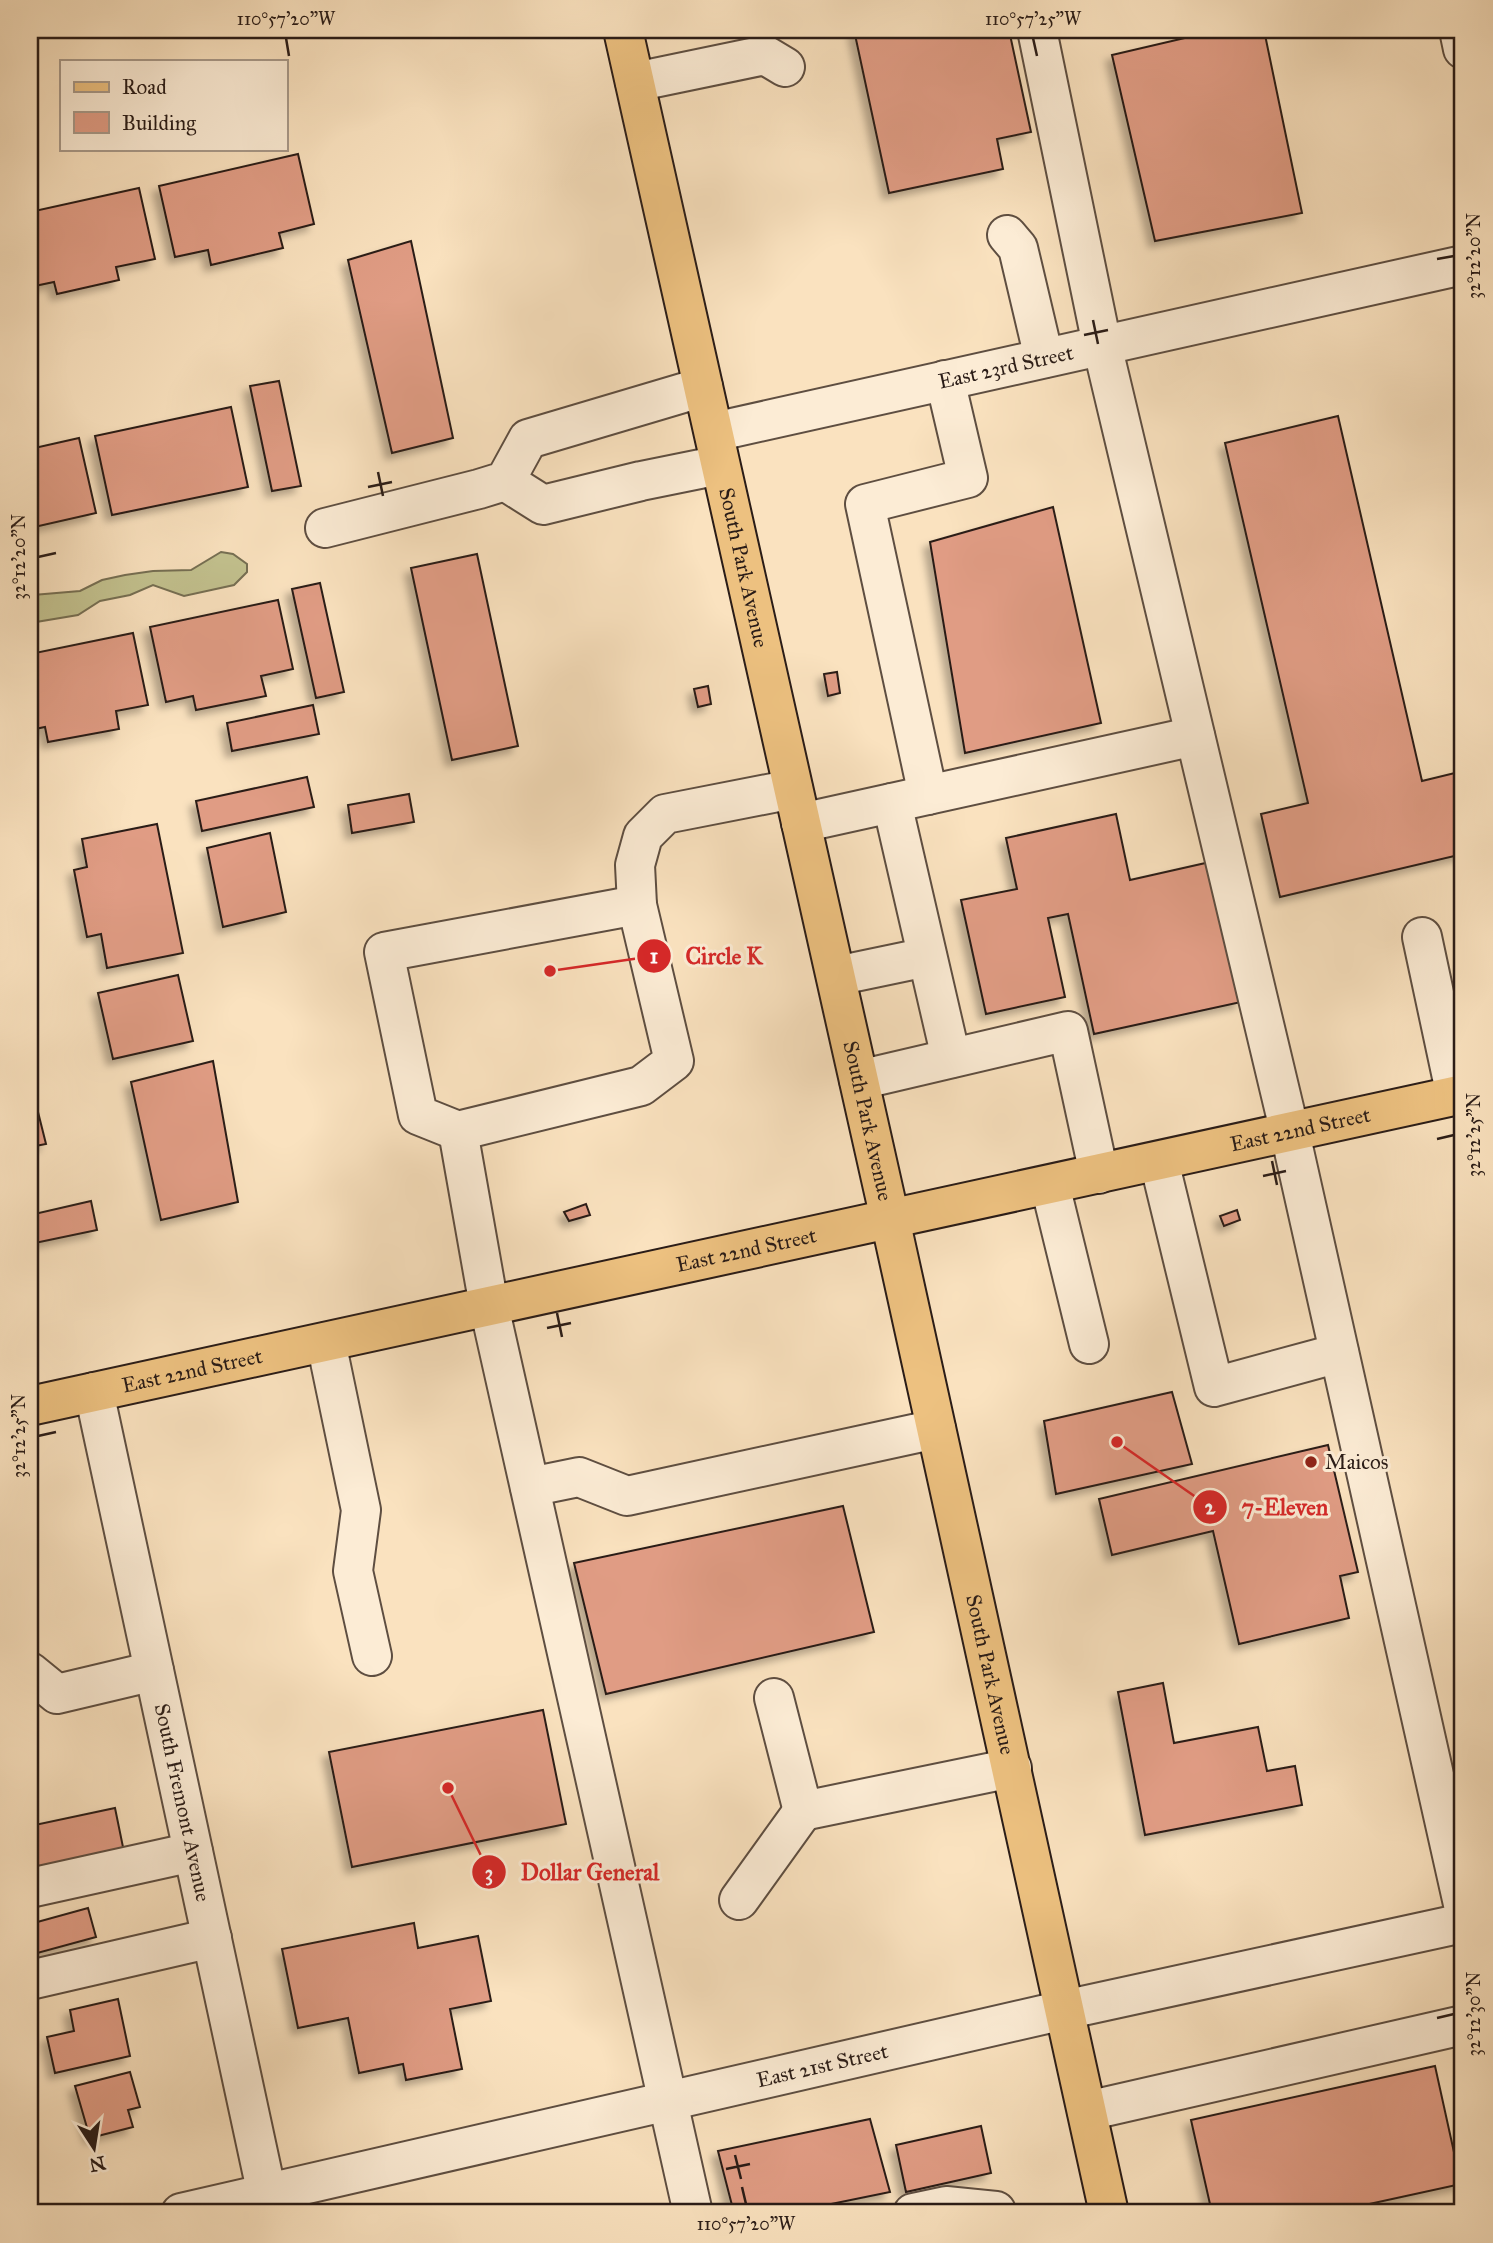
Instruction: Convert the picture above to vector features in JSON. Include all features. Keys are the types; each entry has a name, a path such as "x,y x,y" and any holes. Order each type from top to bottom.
{"main road":[{"name":"South Park Avenue","path":"623,30 836,976 1109,2213"},
{"name":"East 22nd Street","path":"30,1406 1460,1095"}],"street":[{"path":"1037,30 1102,345 1290,1133 1463,1904"},
{"path":"1459,30 1463,49"},
{"path":"635,82 765,55 785,66"},
{"path":"1007,235 1018,248 1044,358"},
{"name":"East 23rd Street","path":"505,481 543,505 640,481 717,448 945,380 1463,265"},
{"path":"945,380 968,478 864,504 910,799 927,957 951,1058"},
{"path":"325,528 505,481 528,439 703,387"},
{"path":"637,905 384,952 418,1115 458,1131 641,1086 674,1061 637,905 635,865 643,836 666,814 910,799 1195,736"},
{"path":"1422,937 1460,1095"},
{"path":"836,976 927,957"},
{"path":"859,1080 1069,1031 1099,1174"},
{"path":"458,1131 489,1306 692,2213"},
{"path":"1159,1161 1214,1387 1339,1353"},
{"path":"1050,1185 1089,1343"},
{"path":"326,1342 361,1510 353,1572 372,1656"},
{"name":"South Fremont Avenue","path":"94,1392 269,2204"},
{"path":"530,1487 579,1477 627,1496 936,1429"},
{"path":"30,1672 57,1694 154,1671"},
{"path":"774,1698 803,1811"},
{"path":"739,1900 803,1811 1012,1768"},
{"path":"30,1888 193,1852"},
{"name":"East 21st Street","path":"181,2213 269,2204 668,2101 1463,1923"},
{"path":"30,1980 212,1938"},
{"path":"1087,2111 1463,2025"},
{"path":"913,2213 946,2206 996,2211"}],"shaded area":[{"path":"221,552 233,554 247,564 247,572 234,585 184,596 153,585 130,595 100,601 78,615 30,623 30,597 33,595 80,591 102,580 125,575 191,570"}],"building":[{"path":"854,30 1009,30 1031,132 997,139 1003,169 889,193"},
{"path":"1219,30 1264,30 1302,213 1155,241 1112,55"},
{"path":"298,154 314,224 279,233 283,248 211,265 208,250 175,257 159,186"},
{"path":"139,188 155,259 116,267 119,280 57,294 54,282 30,287 30,212"},
{"path":"411,241 453,438 392,453 348,260"},
{"path":"279,381 301,486 272,491 250,386"},
{"path":"231,407 248,487 112,515 95,436"},
{"path":"1338,416 1422,781 1463,771 1463,854 1280,897 1261,814 1308,803 1225,443"},
{"path":"79,438 96,513 30,528 30,449"},
{"path":"1053,507 1101,723 965,753 930,542"},
{"path":"477,554 518,746 452,760 411,568"},
{"path":"320,583 344,692 316,698 292,589"},
{"path":"278,600 293,669 261,676 266,696 196,710 193,696 166,702 150,627"},
{"path":"133,633 148,705 116,711 119,729 48,742 45,727 30,730 30,654"},
{"path":"837,672 840,693 828,696 824,674"},
{"path":"708,686 711,704 698,707 694,689"},
{"path":"313,705 319,734 232,751 227,723"},
{"path":"307,777 314,807 202,831 196,801"},
{"path":"409,794 414,822 352,833 348,805"},
{"path":"1116,814 1130,880 1210,862 1241,1002 1094,1034 1068,914 1048,918 1065,997 986,1014 961,900 1017,889 1006,838"},
{"path":"157,824 183,953 107,968 101,934 87,937 74,870 87,867 82,839"},
{"path":"270,833 286,912 223,927 207,848"},
{"path":"178,975 193,1041 113,1059 98,993"},
{"path":"213,1061 238,1202 161,1220 131,1082"},
{"path":"30,1080 46,1144 30,1147"},
{"path":"91,1201 97,1230 30,1244 30,1215"},
{"path":"586,1204 590,1215 569,1221 564,1212"},
{"path":"1237,1210 1240,1220 1224,1226 1220,1216"},
{"path":"1172,1392 1192,1464 1056,1494 1044,1421"},
{"path":"1328,1445 1358,1572 1340,1576 1349,1618 1239,1644 1213,1531 1112,1555 1099,1499"},
{"path":"843,1506 874,1632 606,1694 574,1563"},
{"path":"1163,1683 1174,1743 1258,1727 1267,1771 1295,1766 1302,1805 1145,1835 1118,1692"},
{"path":"543,1710 566,1824 352,1867 329,1752"},
{"path":"115,1808 124,1852 30,1872 30,1826"},
{"path":"88,1908 96,1937 30,1955 30,1924"},
{"path":"414,1923 418,1948 478,1936 491,2001 450,2009 462,2069 406,2080 403,2064 359,2073 348,2018 298,2028 282,1949"},
{"path":"118,1999 130,2056 55,2073 47,2037 74,2031 70,2010"},
{"path":"1435,2066 1461,2184 1328,2213 1212,2213 1191,2120"},
{"path":"130,2072 140,2107 128,2110 133,2127 90,2138 75,2086"},
{"path":"870,2119 890,2192 787,2213 734,2213 718,2151"},
{"path":"981,2126 991,2173 906,2192 896,2145"}],"place":[{"name":"Circle K","path":"550,971"},
{"name":"7-Eleven","path":"1117,1442"},
{"name":"Maicos","path":"1311,1462"},
{"name":"Dollar General","path":"448,1788"}]}
